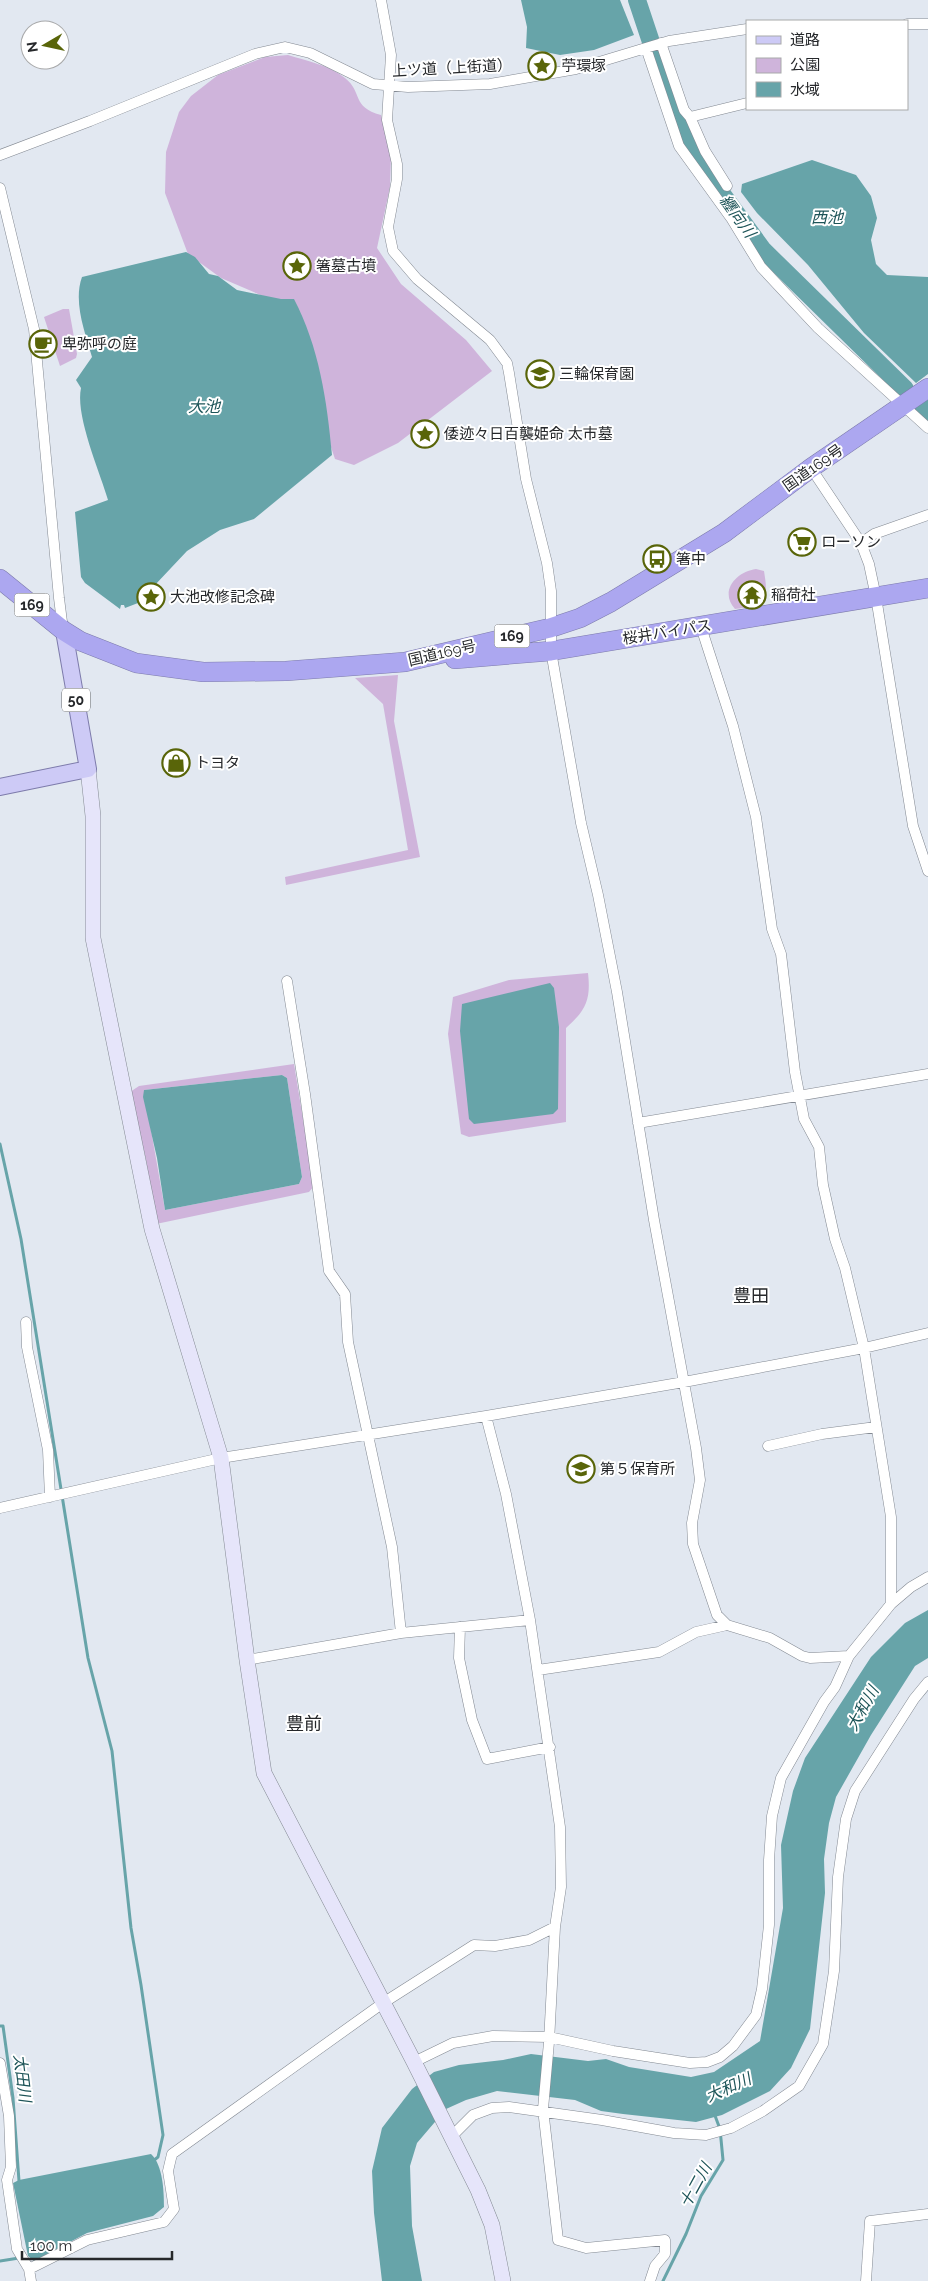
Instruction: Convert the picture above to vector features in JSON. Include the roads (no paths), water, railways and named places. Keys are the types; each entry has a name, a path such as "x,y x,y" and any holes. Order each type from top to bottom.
{"highway":[{"name":"国道169号","path":"0,579 64,631 109,654 136,663 174,670 203,672 286,671 405,662 550,628 580,618 611,602 716,538 811,468 928,388"},
{"name":"桜井バイパス","path":"405,662 551,651 928,588"}],"main road":[{"name":"50","path":"64,631 88,769"},
{"path":"0,787 88,769"}],"street":[{"path":"380,0 391,55 390,87 386,108 397,164 397,180 388,227 394,251 417,279 490,340 507,364 526,478 547,563 551,592 551,651 581,823 598,895 617,992 700,1480 692,1523 693,1544 717,1615 727,1625 770,1638 802,1656 810,1658 849,1656"},
{"path":"908,24 928,24"},
{"name":"上ツ道（上街道）","path":"0,155 82,125 254,54 285,47 310,53 365,81 390,87 498,83 576,68 660,43 746,28"},
{"path":"660,43 684,110 690,117 705,151 727,186"},
{"path":"647,48 678,146 731,218 760,266 818,328 928,428"},
{"path":"690,117 746,103"},
{"path":"0,188 34,329 58,598 64,631"},
{"path":"811,468 861,543 869,564 913,826 928,872"},
{"path":"861,543 874,534 928,515"},
{"path":"29,603 52,608 58,598"},
{"path":"701,627 733,726 756,817 772,929 781,954 804,1119 819,1147 825,1194 835,1239 845,1268 864,1348 891,1517 891,1604"},
{"path":"88,769 93,816 93,938 152,1229 221,1458 247,1660 264,1773 416,2065 478,2190 492,2226 503,2281"},
{"path":"287,981 305,1094 329,1271 345,1294 348,1342 392,1547 401,1633"},
{"path":"638,1123 928,1074"},
{"path":"26,1322 27,1347 48,1450 50,1497"},
{"path":"0,1508 221,1458 684,1382 864,1348 928,1333"},
{"path":"486,1416 506,1494 530,1620 550,1747 560,1827 561,1887 554,1927 549,2040 543,2111 558,2240 586,2248 665,2240 665,2254 655,2266 650,2281"},
{"path":"768,1446 822,1434 876,1427"},
{"path":"416,2065 453,2043 493,2036 549,2040 690,2063 707,2062 720,2057 745,2033 756,2015 762,1989 769,1924 769,1860 772,1816 780,1778 824,1702 835,1687 849,1656 891,1604 910,1587 928,1577"},
{"path":"247,1660 401,1633 530,1620"},
{"path":"538,1670 659,1652 696,1632 727,1625"},
{"path":"460,1627 459,1658 472,1720 487,1760 550,1747"},
{"path":"450,2133 473,2115 492,2108 509,2107 602,2120 674,2133 706,2134 732,2128 764,2111 799,2086 823,2044 834,1971 838,1877 846,1819 855,1791 914,1699 928,1682"},
{"path":"29,2269 87,2240 164,2222 174,2209 168,2171 172,2154 383,2003 474,1945 495,1946 529,1940 554,1927"},
{"path":"0,2063 9,2116 11,2167 7,2180 17,2249 29,2269 31,2281"},
{"path":"866,2281 870,2221 928,2214"}],"water":[{"path":"521,0 620,0 634,35 594,50 560,55 526,48 527,27"},
{"name":"西池","path":"812,160 856,175 871,196 877,218 871,240 876,264 887,275 928,277 928,374 916,383 864,333 808,265 757,213 741,192 742,184"},
{"name":"大池","path":"186,252 195,257 209,274 218,276 237,290 281,299 294,299 303,317 316,355 324,394 332,455 254,519 220,530 187,551 138,603 125,608 124,605 121,605 120,609 85,583 81,577 75,512 108,500 89,444 80,400 81,388 76,380 92,357 79,307 80,287 82,277"},
{"path":"550,983 554,988 559,1027 558,1109 553,1114 474,1124 469,1119 460,1031 462,1004"},
{"path":"282,1075 287,1078 302,1177 299,1184 165,1210 157,1158 143,1097 144,1090"},
{"name":"大和川","path":"928,1610 928,1658 915,1666 871,1735 836,1797 829,1823 824,1859 825,1893 810,2029 791,2068 770,2091 722,2115 696,2122 601,2111 575,2100 497,2091 466,2100 446,2109 417,2143 410,2166 412,2226 422,2281 382,2281 374,2213 372,2171 382,2128 412,2089 434,2072 459,2065 503,2060 531,2054 588,2061 606,2059 629,2067 691,2077 714,2072 760,2041 783,1908 781,1845 793,1791 805,1758 871,1657 905,1623"},
{"path":"151,2154 160,2171 164,2207 153,2216 87,2233 34,2261 28,2256 13,2183 19,2180"}],"waterway":[{"name":"纒向川","path":"637,0 665,84 689,139 714,183 763,250 905,389"},
{"name":"纒向川","path":"920,405 928,413"},
{"path":"0,1144 21,1239 88,1658 112,1751 131,1928 163,2135 158,2157 153,2161"},
{"name":"太田川","path":"0,2026 3,2026 13,2098 19,2181"},
{"name":"十二川","path":"663,2281 686,2234 701,2196 723,2160 720,2129 714,2113"},
{"path":"0,2261 19,2258"}],"place":[{"name":"苧環塚","path":"542,66"},
{"name":"箸墓古墳","path":"297,266"},
{"name":"卑弥呼の庭","path":"43,344"},
{"name":"三輪保育園","path":"540,374"},
{"name":"倭迹々日百襲姫命 太市墓","path":"425,434"},
{"name":"ローソン","path":"802,542"},
{"name":"箸中","path":"657,559"},
{"name":"稲荷社","path":"752,595"},
{"name":"大池改修記念碑","path":"151,597"},
{"name":"トヨタ","path":"176,763"},
{"name":"第５保育所","path":"581,1469"}],"district":[{"name":"豊田","path":"751,1296"},
{"name":"豊前","path":"304,1724"}]}
